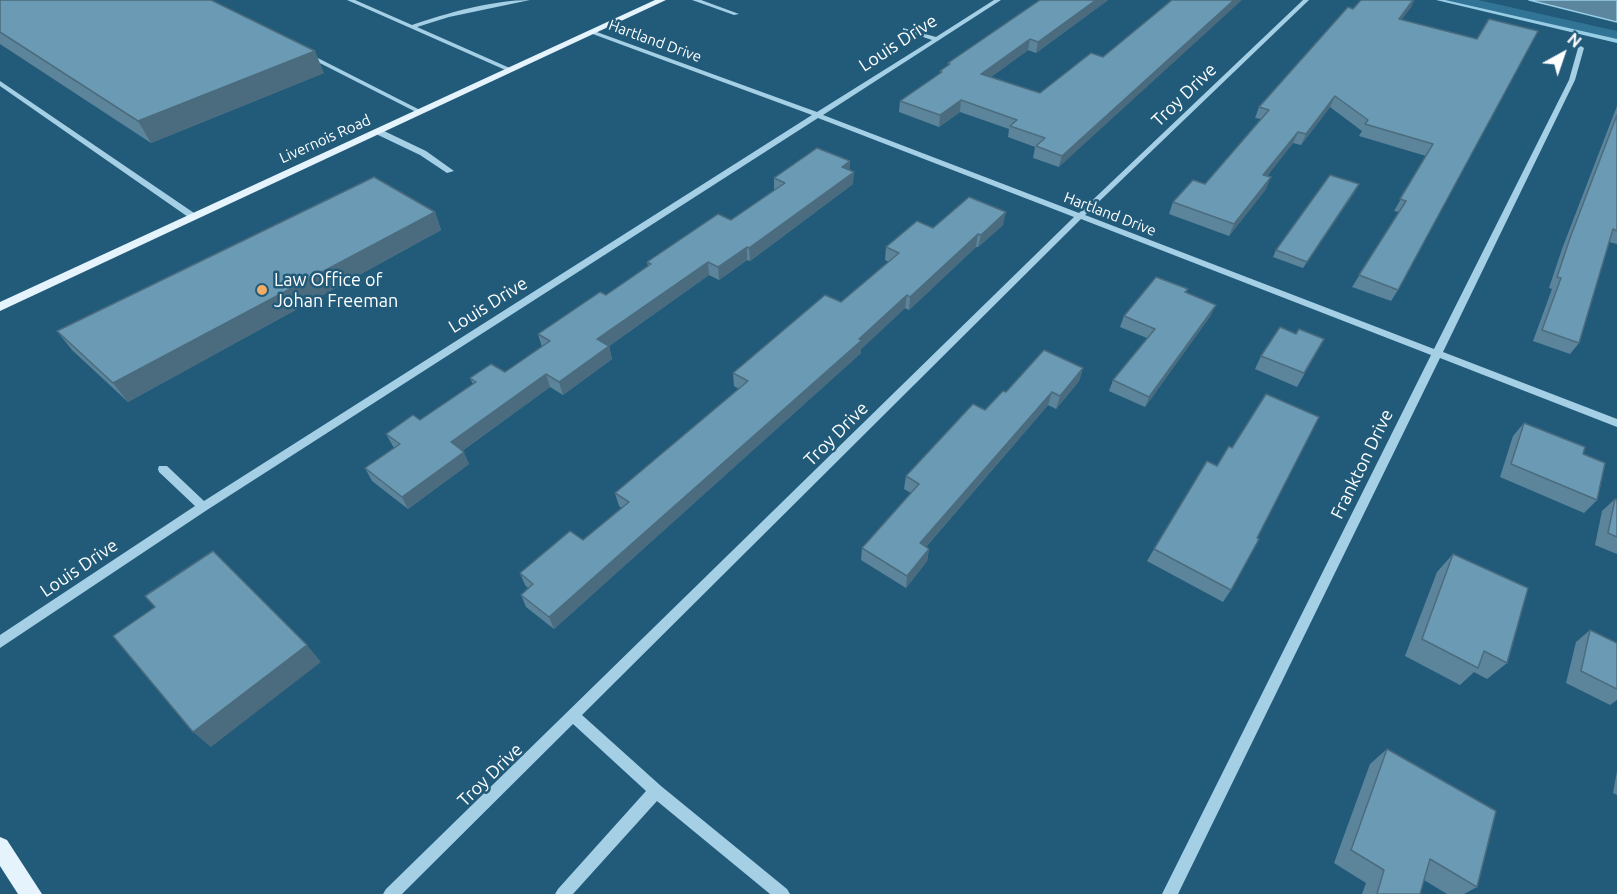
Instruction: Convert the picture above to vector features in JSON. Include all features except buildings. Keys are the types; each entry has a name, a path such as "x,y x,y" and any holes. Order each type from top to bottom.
{"main road":[{"name":"Livernois Road","path":"0,307 662,0"},
{"path":"0,848 31,894"}],"street":[{"path":"350,0 510,70"},
{"path":"412,27 448,15 527,0"},
{"path":"695,0 736,14"},
{"name":"Louis Drive","path":"0,642 203,507 998,0"},
{"name":"Troy Drive","path":"391,894 1080,217 1306,0"},
{"path":"905,29 936,39"},
{"name":"Hartland Drive","path":"592,32 819,116 1617,423"},
{"name":"Frankton Drive","path":"1170,894 1572,80 1581,48"},
{"path":"299,51 420,112"},
{"path":"0,83 194,217"},
{"path":"379,132 423,153 450,171"},
{"path":"163,469 203,507"},
{"path":"574,716 656,791 782,894"},
{"path":"563,894 656,791"}],"shaded area":[{"path":"1438,0 1478,0 1617,31 1617,41"},
{"path":"1529,0 1617,0 1617,22"}],"waterway":[{"path":"1438,0 1617,41"}],"place":[{"name":"Law Office of Johan Freeman","path":"262,290"}]}
